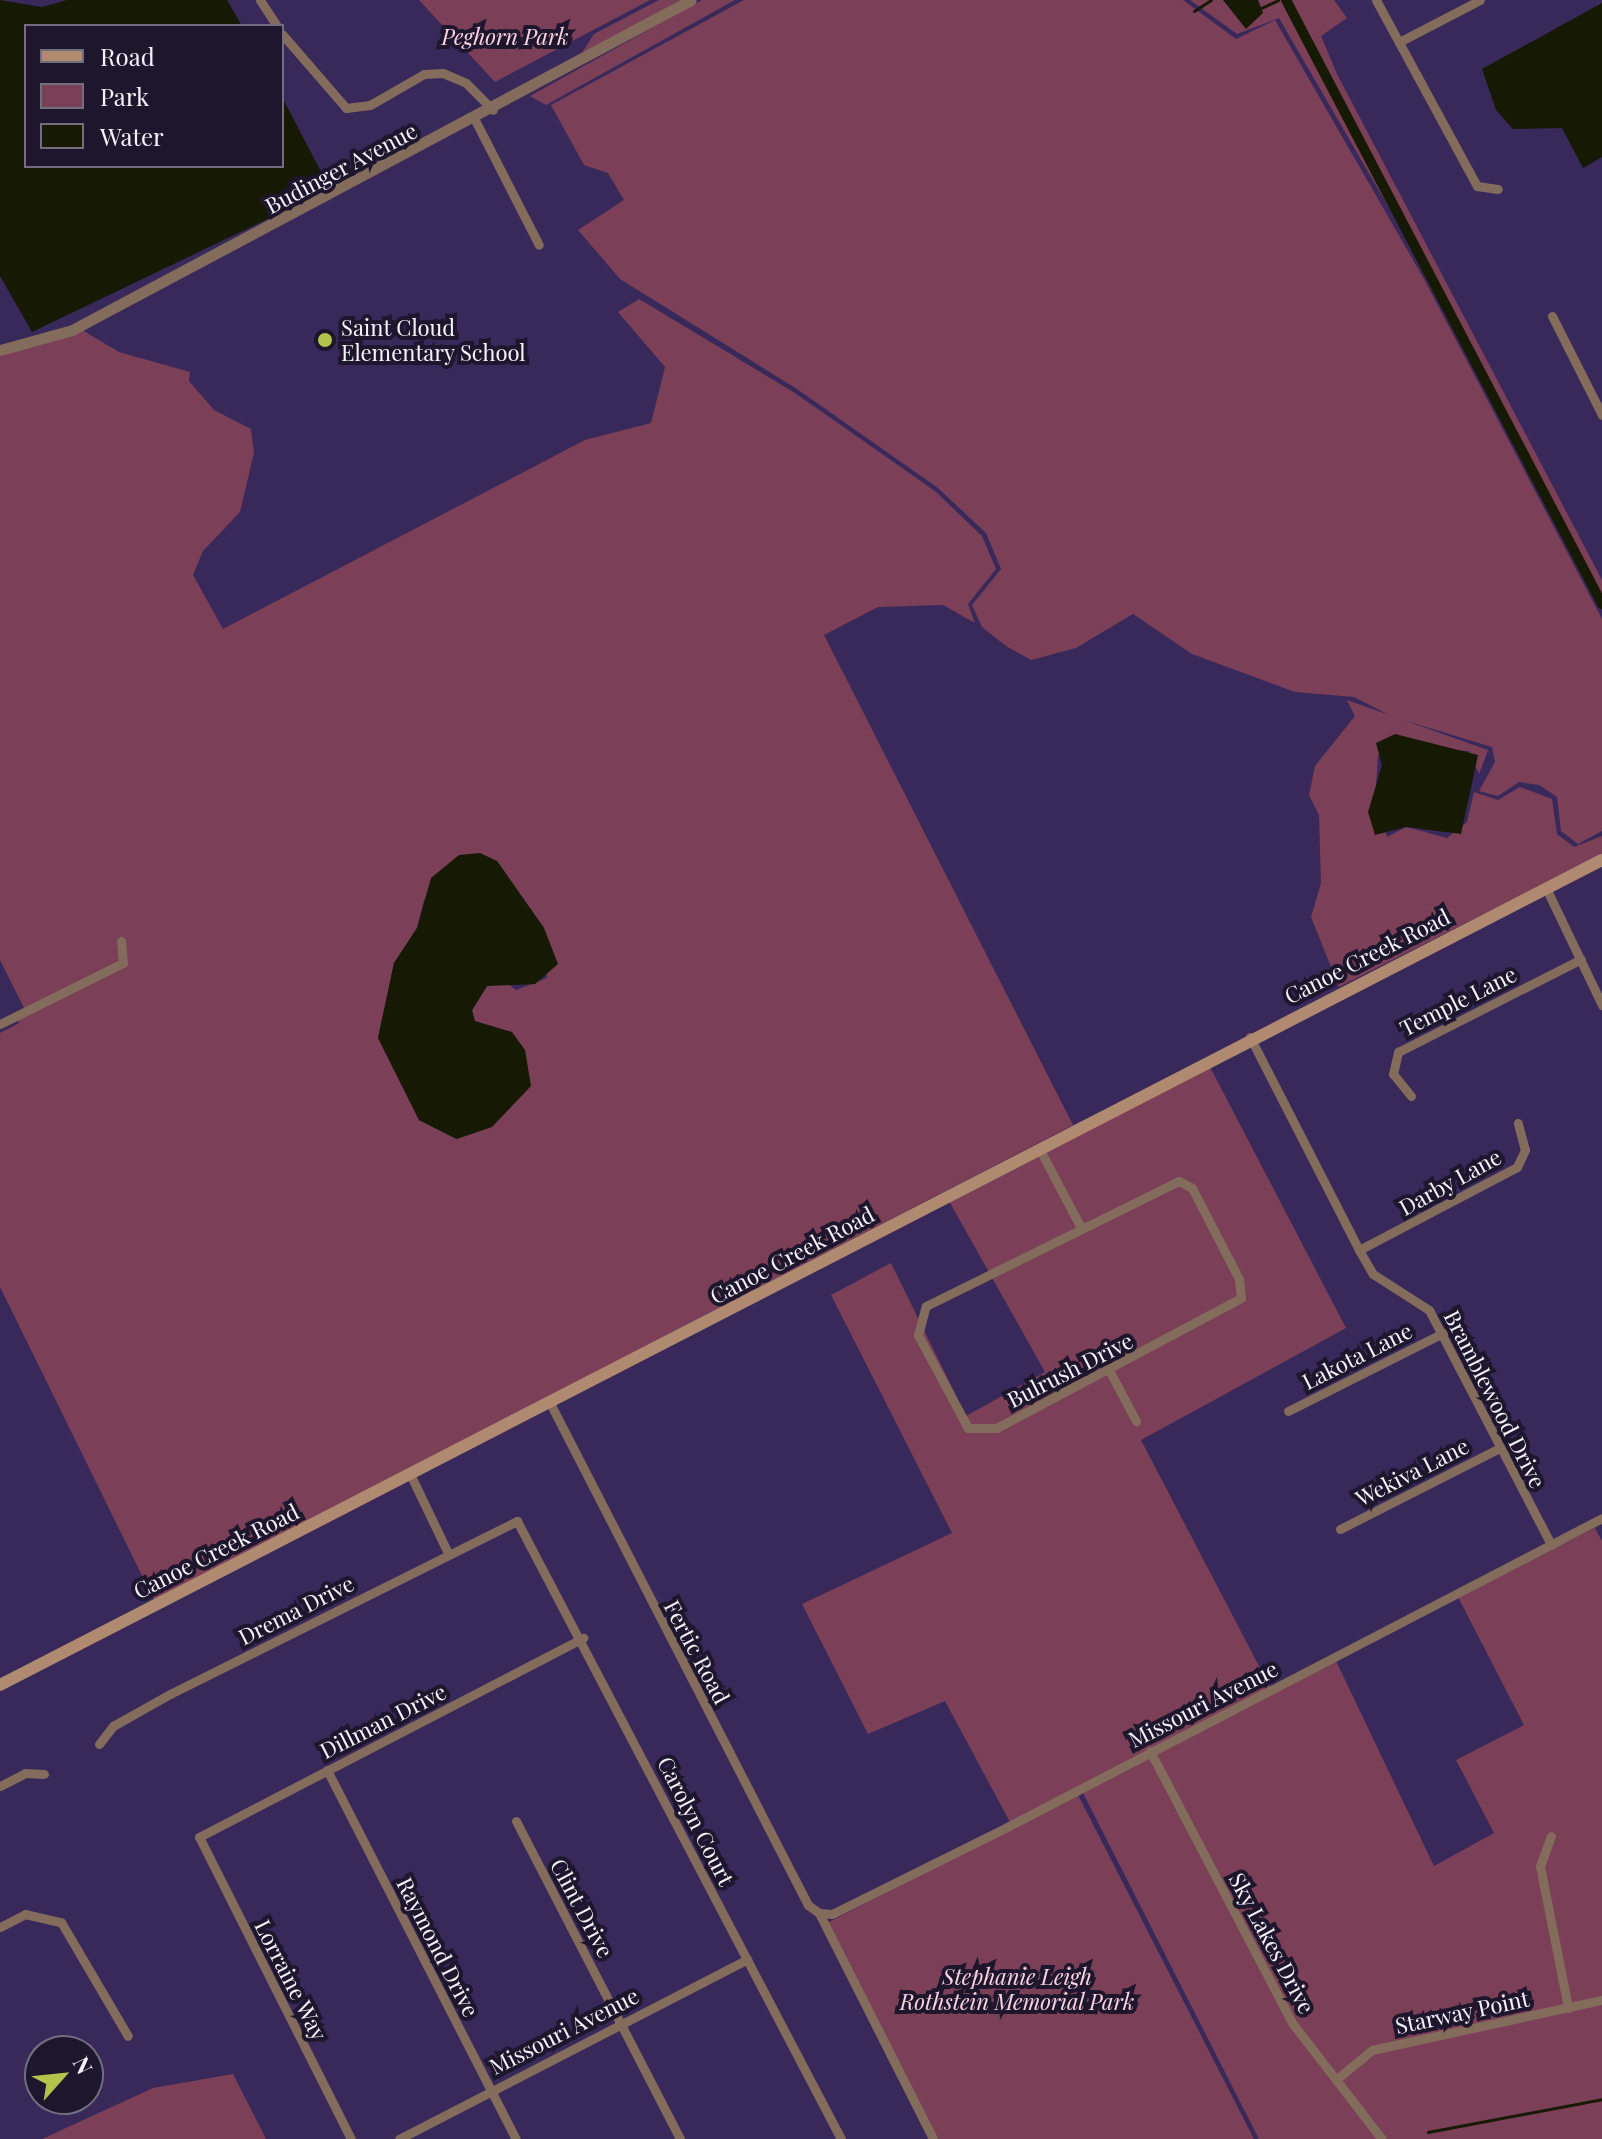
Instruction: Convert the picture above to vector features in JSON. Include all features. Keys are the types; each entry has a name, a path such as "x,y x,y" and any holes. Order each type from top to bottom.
{"main road":[{"name":"Canoe Creek Road","path":"0,1685 550,1403 1250,1037 1602,860"}],"street":[{"path":"260,0 276,24"},
{"name":"Budinger Avenue","path":"0,350 72,330 475,120 691,0"},
{"path":"1376,0 1477,186 1498,189"},
{"path":"1399,42 1480,0"},
{"path":"284,36 346,108 370,105 424,74 443,73 466,83 493,110"},
{"path":"475,120 539,245"},
{"path":"1552,316 1602,415"},
{"path":"1546,888 1602,1005"},
{"path":"0,1024 123,963 121,941"},
{"name":"Temple Lane","path":"1411,1096 1393,1074 1398,1052 1581,959"},
{"name":"Bramblewood Drive","path":"1250,1037 1373,1274 1429,1310 1551,1544"},
{"name":"Darby Lane","path":"1359,1250 1517,1167 1525,1150 1518,1123"},
{"path":"1039,1148 1080,1226"},
{"name":"Bulrush Drive","path":"1179,1181 1192,1188 1239,1279 1241,1298 1232,1307 1109,1370 981,1431 968,1428 918,1335 926,1306 1080,1226 1179,1181"},
{"name":"Lakota Lane","path":"1288,1411 1443,1333"},
{"path":"1109,1370 1136,1421"},
{"name":"Fertic Road","path":"550,1403 808,1905 819,1913 933,2139"},
{"name":"Wekiva Lane","path":"1340,1529 1500,1448"},
{"path":"410,1474 447,1551"},
{"name":"Missouri Avenue","path":"819,1913 832,1914 1602,1518"},
{"name":"Drema Drive","path":"99,1744 124,1720 447,1551 517,1521"},
{"name":"Carolyn Court","path":"517,1521 583,1638 841,2139"},
{"name":"Dillman Drive","path":"199,1837 583,1638"},
{"name":"Sky Lakes Drive","path":"1150,1751 1293,2024 1338,2078 1382,2139"},
{"name":"Raymond Drive","path":"327,1770 516,2139"},
{"path":"0,1786 25,1773 44,1774"},
{"name":"Clint Drive","path":"516,1821 680,2139"},
{"path":"1551,1836 1540,1866 1568,2008"},
{"name":"Lorraine Way","path":"199,1837 351,2139"},
{"path":"0,1927 25,1914 61,1922 128,2036"},
{"name":"Missouri Avenue","path":"399,2139 621,2021 747,1959"},
{"name":"Starway Point","path":"1338,2078 1372,2050 1602,2000"}],"green space":[{"name":"Peghorn Park","path":"419,0 650,0 495,82"},
{"path":"659,0 681,0 580,56 594,34"},
{"path":"702,0 735,0 546,105 530,96"},
{"path":"744,0 1183,0 1236,39 1275,20 1424,279 1602,619 1602,831 1578,844 1561,831 1557,797 1539,785 1519,782 1498,796 1479,791 1495,762 1492,747 1393,717 1354,697 1295,692 1192,654 1133,614 1076,648 1031,660 1006,646 982,627 972,605 1001,569 986,533 938,488 797,389 620,279 578,230 624,200 608,173 584,165 551,105"},
{"path":"1190,0 1223,0 1263,13 1258,0 1334,0 1347,18 1321,36 1337,74 1602,580 1602,608 1429,277 1279,18 1237,34"},
{"path":"639,299 795,393 935,491 982,536 996,569 968,604 975,623 943,605 878,607 824,635 1073,1125 154,1600 0,1287 0,1033 19,1023 15,1015 24,1008 0,960 0,355 82,330 119,352 190,372 189,381 214,410 251,429 254,453 240,512 203,551 193,575 223,629 585,440 651,423 665,367 618,312","holes":["497,861 544,928 547,978 516,990 505,981 487,986 472,1011 475,1021 525,1050 524,1065 456,1139 419,1120 378,1038 394,963 417,928 424,900"]},
{"path":"1347,700 1488,750 1479,774 1469,751 1435,750 1395,734 1378,756 1375,802 1387,837 1406,827 1447,838 1467,822 1474,792 1498,800 1520,787 1552,799 1557,834 1574,847 1602,836 1602,854 1339,987 1311,917 1321,883 1319,815 1309,795 1315,766 1355,716"},
{"path":"1209,1065 1346,1328 1141,1440 1272,1691 1335,1659 1434,1866 1494,1833 1456,1760 1524,1725 1458,1597 1595,1528 1602,1541 1602,2139 1259,2139 1083,1793 1011,1824 945,1701 868,1734 802,1604 952,1533 831,1295 891,1263 966,1416 1045,1372 949,1201"},
{"name":"Stephanie Leigh Rothstein Memorial Park","path":"1078,1795 1254,2139 934,2139 825,1924"},
{"path":"233,2074 266,2139 42,2139 94,2115 104,2115 104,2111 153,2088"}],"water":[{"path":"0,0 42,7 67,0 227,0 241,24 24,24 24,168 284,168 284,101 330,189 32,332 0,276"},
{"path":"1223,0 1258,0 1263,13 1246,29"},
{"path":"1602,3 1602,157 1583,168 1562,128 1513,129 1496,110 1482,69"},
{"path":"1395,734 1478,755 1461,834 1406,827 1375,835 1368,812 1382,765 1376,743"},
{"path":"480,853 497,861 544,928 558,964 535,984 487,986 472,1010 475,1021 512,1032 525,1050 531,1086 492,1127 457,1139 419,1120 378,1038 394,963 417,928 431,878 459,855"}],"waterway":[{"path":"1194,11 1211,0"},
{"path":"1259,9 1278,0"},
{"path":"1286,0 1602,604"},
{"path":"1428,2132 1602,2099"}],"place":[{"name":"Saint Cloud Elementary School","path":"325,340"}]}
